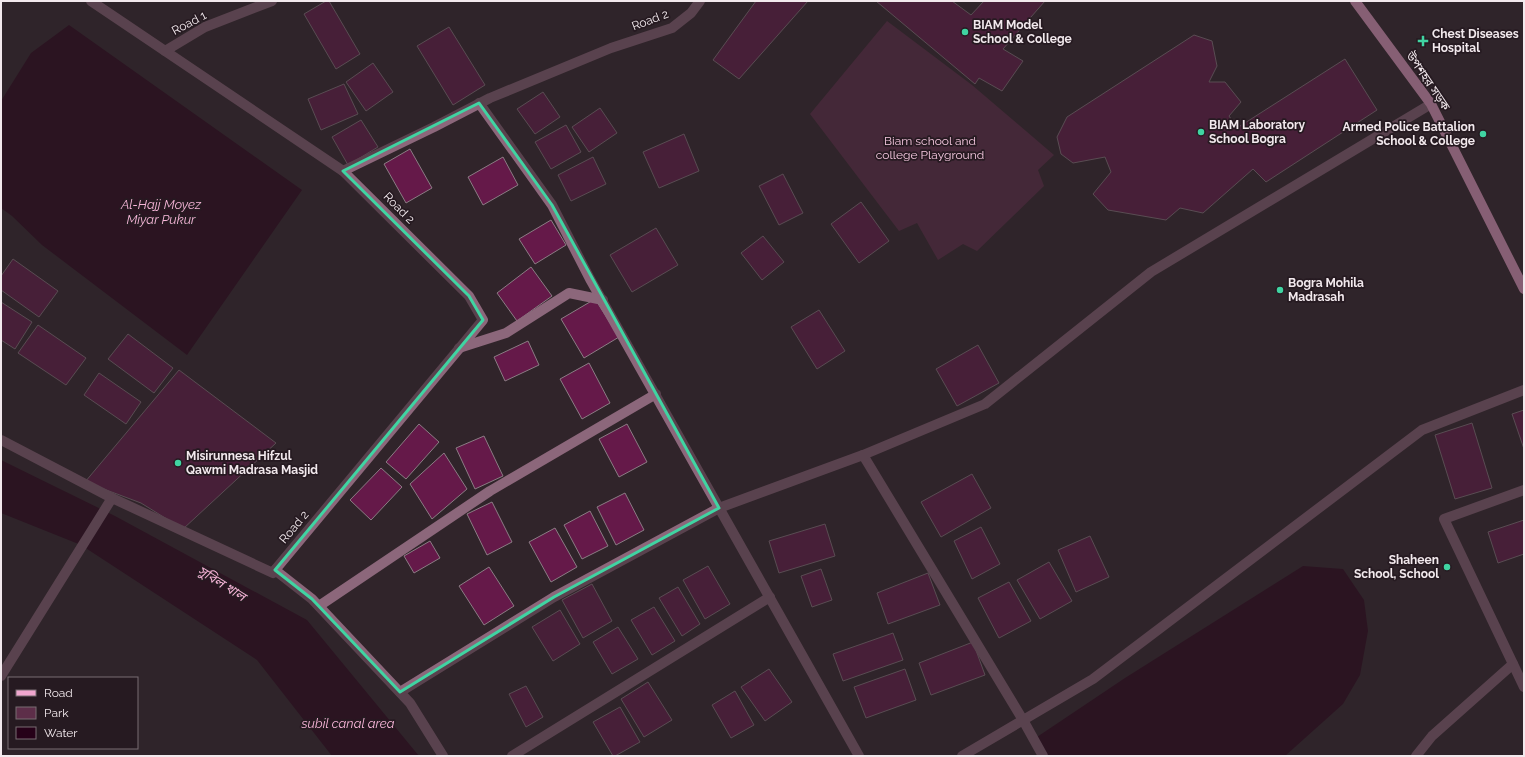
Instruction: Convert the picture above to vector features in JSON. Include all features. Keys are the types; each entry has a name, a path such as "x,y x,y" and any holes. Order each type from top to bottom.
{"main road":[{"name":"উপশহর সড়ক","path":"1355,1 1432,104 1524,289"}],"street":[{"path":"91,1 343,171"},
{"name":"Road 1","path":"165,51 205,27 272,1"},
{"name":"Road 2","path":"276,570 483,320 469,296 343,171 434,128 479,103 611,48 672,28 691,12 700,1"},
{"path":"479,103 552,205 602,300 859,756"},
{"path":"400,692 554,597 719,508 863,455 985,404 1151,272 1432,104"},
{"path":"460,348 506,333 569,293 602,300"},
{"path":"962,756 1093,679 1422,430 1524,390"},
{"path":"319,606 490,491 656,394"},
{"path":"1,440 112,498 273,573 276,570 312,599 410,703 443,756"},
{"path":"863,455 1023,720 1043,756"},
{"path":"1524,490 1444,519 1524,687"},
{"path":"1,676 112,498"},
{"path":"512,756 770,597"},
{"path":"1416,756 1432,736 1513,664"}],"highlighted area":[{"path":"479,103 552,205 719,508 554,597 400,692 312,599 275,570 483,320 469,296 343,171"}],"green space":[{"name":"Biam school and college Playground","path":"887,21 972,85 1054,155 1038,170 1044,186 977,251 963,244 938,260 917,223 899,231 810,114"}],"water":[{"name":"Al-Hajj Moyez Miyar Pukur","path":"69,25 302,190 187,355 42,245 12,216 1,208 1,101 31,53"},
{"name":"subil canal area","path":"1,460 115,516 307,620 419,756 332,756 257,660 81,545 1,513"},
{"path":"1303,566 1343,569 1364,600 1368,631 1360,675 1343,704 1285,756 1043,756 1034,739 1125,678"}],"building":[{"path":"326,1 329,1 360,54 336,69 304,14"},
{"path":"756,1 808,1 739,79 713,60"},
{"name":"BIAM Model School & College","path":"876,1 952,1 971,15 984,1 1045,1 1003,49 1023,61 1002,91 979,78 975,84"},
{"path":"449,27 485,85 453,105 417,46"},
{"name":"BIAM Laboratory School Bogra","path":"1194,35 1212,41 1217,66 1209,82 1225,82 1241,102 1229,116 1237,128 1345,59 1377,110 1266,182 1253,169 1203,213 1180,208 1166,220 1108,210 1093,194 1111,172 1105,157 1073,163 1061,154 1057,137 1067,117"},
{"path":"373,63 393,92 366,111 346,82"},
{"path":"344,84 358,114 321,130 308,99"},
{"path":"543,92 560,117 535,134 517,109"},
{"path":"600,108 617,133 589,152 572,127"},
{"path":"361,120 378,147 348,165 332,137"},
{"path":"566,125 581,152 551,169 535,142"},
{"path":"684,134 699,171 659,188 643,152"},
{"path":"410,149 432,188 406,203 384,164"},
{"path":"503,157 518,185 483,205 468,177"},
{"path":"593,157 606,184 571,201 558,175"},
{"path":"783,174 803,213 779,225 759,186"},
{"path":"861,202 889,241 859,263 831,224"},
{"path":"551,220 566,245 535,264 519,239"},
{"path":"656,228 678,265 632,292 610,255"},
{"path":"763,236 784,262 762,280 741,253"},
{"path":"13,259 58,291 39,317 1,290 1,276"},
{"path":"531,267 552,296 517,321 497,293"},
{"path":"595,299 619,337 584,358 561,319"},
{"path":"1,302 32,322 15,349 1,340"},
{"path":"819,310 845,351 817,369 791,327"},
{"path":"38,325 86,358 66,385 18,353"},
{"path":"128,334 173,368 154,393 108,359"},
{"path":"528,341 539,365 505,381 494,357"},
{"path":"978,345 999,383 957,406 936,369"},
{"path":"589,363 610,403 582,419 560,379"},
{"name":"Misirunnesa Hifzul Qawmi Madrasa Masjid","path":"179,370 276,443 183,529 141,503 85,482"},
{"path":"99,373 141,402 126,424 84,395"},
{"path":"1524,410 1524,449 1512,414"},
{"path":"1472,423 1492,488 1455,499 1435,435"},
{"path":"419,424 439,442 406,479 386,462"},
{"path":"627,424 647,462 619,477 599,439"},
{"path":"484,436 503,476 475,489 456,448"},
{"path":"444,453 467,489 432,519 410,484"},
{"path":"381,468 402,487 371,520 350,500"},
{"path":"972,474 991,508 941,537 921,502"},
{"path":"625,493 644,530 616,545 597,507"},
{"path":"492,502 512,542 487,555 467,514"},
{"path":"590,511 608,546 582,559 564,525"},
{"path":"1524,520 1524,554 1498,563 1488,532"},
{"path":"825,524 835,556 779,573 769,541"},
{"path":"981,527 1000,564 972,579 954,541"},
{"path":"555,528 577,567 551,582 529,542"},
{"path":"1090,536 1109,577 1076,592 1058,550"},
{"path":"430,541 440,558 414,573 404,556"},
{"path":"1049,562 1072,601 1040,619 1017,580"},
{"path":"708,566 730,604 705,619 683,580"},
{"path":"489,567 514,606 484,625 459,586"},
{"path":"821,569 832,600 812,607 801,576"},
{"path":"928,573 940,605 888,624 877,593"},
{"path":"1009,582 1031,621 999,638 978,598"},
{"path":"592,584 612,621 583,638 562,600"},
{"path":"678,587 700,624 682,636 659,598"},
{"path":"654,607 675,641 652,655 631,620"},
{"path":"560,610 580,644 553,661 532,627"},
{"path":"618,627 638,659 612,674 593,642"},
{"path":"893,633 903,660 843,681 833,654"},
{"path":"973,642 985,675 931,695 919,663"},
{"path":"769,669 792,702 765,721 741,687"},
{"path":"905,669 916,700 866,718 854,687"},
{"path":"648,682 672,720 644,737 621,699"},
{"path":"526,686 543,717 526,727 509,694"},
{"path":"735,691 754,725 731,738 712,705"},
{"path":"620,707 640,742 613,756 593,722"}],"place":[{"name":"BIAM Model School & College","path":"965,32"},
{"name":"Chest Diseases Hospital","path":"1423,41"},
{"name":"BIAM Laboratory School Bogra","path":"1201,132"},
{"name":"Armed Police Battalion School & College","path":"1483,134"},
{"name":"Bogra Mohila Madrasah","path":"1280,290"},
{"name":"Misirunnesa Hifzul Qawmi Madrasa Masjid","path":"178,463"},
{"name":"Shaheen School, School","path":"1447,567"}],"water label":[{"name":"সুবিল খাল","path":"222,583"}]}
